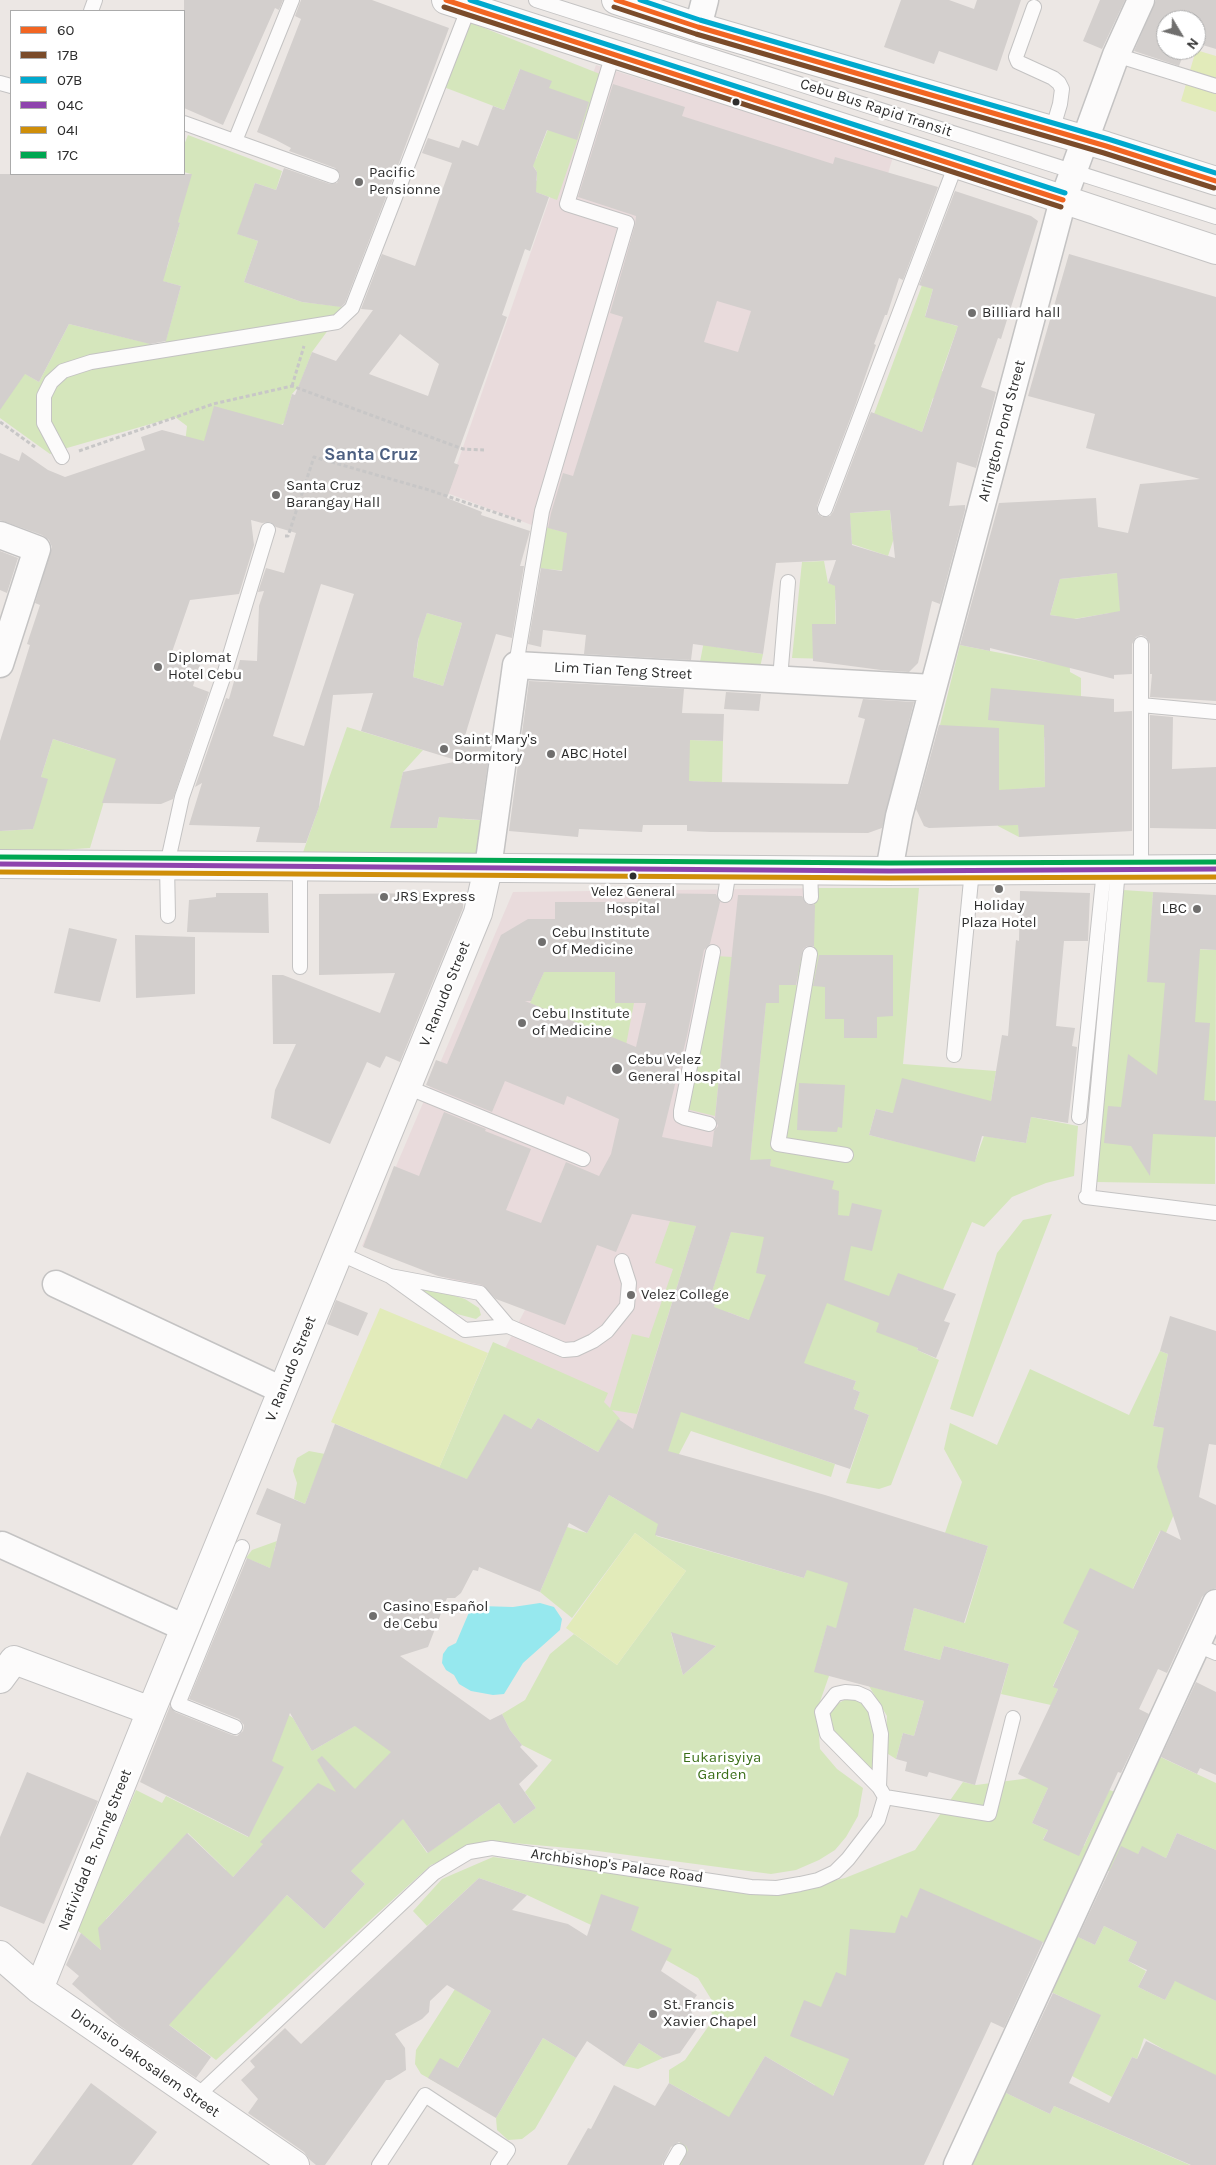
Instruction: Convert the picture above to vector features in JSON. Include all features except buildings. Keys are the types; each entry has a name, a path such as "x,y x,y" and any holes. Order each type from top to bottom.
{"street":[{"path":"616,0 698,27 1086,140 1216,181"},
{"path":"698,27 706,0"},
{"name":"Arlington Pond Street","path":"889,871 899,816 1064,200 1116,55 1141,0"},
{"path":"457,4 506,9 613,54 1216,250"},
{"path":"0,535 37,548 0,664"},
{"path":"488,868 516,665"},
{"name":"Lim Tian Teng Street","path":"516,665 933,688"},
{"path":"0,864 488,868 727,882 810,870 1216,869"},
{"name":"V. Ranudo Street","path":"151,1711 172,1689 185,1628 478,913 488,868"},
{"path":"56,1284 282,1390"},
{"path":"2,1545 185,1628"},
{"path":"957,2165 1206,1649 1216,1603"},
{"path":"5,1663 151,1711"},
{"name":"Natividad B. Toring Street","path":"39,1989 151,1711"},
{"name":"Dionisio Jakosalem Street","path":"0,1955 39,1989 295,2165"}],"lane":[{"path":"235,141 292,0"},
{"name":"Cebu Bus Rapid Transit","path":"536,0 1216,217"},
{"path":"62,457 44,422 44,396 51,382 62,370 91,362 337,322 352,308 457,4"},
{"path":"1034,7 1016,56 1018,62 1053,78 1062,89 1052,131"},
{"path":"516,665 539,528 550,480 627,223 567,204 613,54"},
{"path":"1116,55 1216,86"},
{"path":"185,122 332,176"},
{"path":"825,509 956,164"},
{"path":"168,916 167,865 182,797 223,678 268,530"},
{"path":"780,679 788,582"},
{"path":"1079,1117 1121,870 1141,705 1141,644"},
{"path":"1141,705 1216,712"},
{"path":"300,866 300,967"},
{"path":"810,870 811,897"},
{"path":"954,1055 972,870"},
{"path":"1121,870 1114,898 1087,1197 1216,1213"},
{"path":"709,1124 685,1118 681,1116 681,1111 713,952"},
{"path":"810,954 778,1144 846,1155"},
{"path":"407,1087 583,1159"},
{"path":"339,1253 390,1276 465,1330 508,1326"},
{"path":"390,1276 480,1292 508,1326 564,1350 576,1350 607,1331 627,1306 629,1283 622,1261"},
{"path":"235,1727 178,1704 172,1689 242,1547"},
{"name":"Archbishop's Palace Road","path":"195,2098 434,1873 469,1852 492,1848 751,1886 777,1888 818,1880 835,1872 848,1859 878,1820 882,1792 880,1734 875,1709 866,1696 845,1692 836,1694 822,1712 827,1734 882,1792"},
{"path":"882,1792 989,1814 1013,1718"},
{"path":"379,2165 425,2096 508,2150 498,2165"},
{"path":"671,2165 679,2151"}],"path":[{"path":"292,386 304,344"},
{"path":"0,422 52,459 213,404 292,386 463,449 484,450"},
{"path":"268,530 288,536 314,457 429,490 539,528"}],"shaded area":[{"path":"596,65 893,157 869,236 566,538 447,493"},
{"name":"Cebu Velez General Hospital","path":"832,888 753,1282 708,1375 636,1431 497,1364 526,1308 362,1246 513,892"}],"green space":[{"path":"464,20 600,74 557,200 525,188 532,186 537,180 537,172 534,167 522,162 536,159 548,129 520,69 504,110 441,86"},
{"path":"1206,53 1216,56 1216,112 1181,101 1193,60 1206,60"},
{"path":"188,135 282,171 276,190 255,183 238,234 258,241 244,282 302,302 345,307 312,352 299,386 292,394 284,423 281,425 200,457 184,452 187,426 175,417 50,454 0,418 0,359 39,382 69,324 164,347 181,286 101,265 167,268 180,223 159,217 191,174 185,172 185,142"},
{"path":"928,269 938,272 925,316 960,327 957,329 942,371 976,382 968,409 933,398 922,432 874,414"},
{"path":"890,510 892,532 896,532 888,556 852,544 850,518 834,519 838,514"},
{"path":"546,527 570,534 568,571 536,568"},
{"path":"824,561 828,583 857,593 835,600 836,640 832,659 792,658 802,562"},
{"path":"1117,573 1160,613 1110,613 1068,620 1070,672 1081,678 1081,712 1072,736 1044,737 1045,787 1017,789 1019,837 998,826 999,739 977,736 940,725 960,645 1046,662 1057,616 1050,615 1060,579"},
{"path":"427,613 462,623 443,686 413,677 419,635"},
{"path":"708,620 713,621 710,646 763,654 759,672 699,667"},
{"path":"347,727 423,750 403,772 391,828 437,828 444,794 463,819 492,821 485,863 301,858"},
{"path":"53,739 90,751 121,745 90,848 0,854 0,831 33,829 41,777"},
{"path":"655,739 723,741 722,783 689,781 689,768"},
{"name":"Eukarisyiya Garden","path":"814,888 919,888 903,1064 996,1071 991,1101 893,1113 876,1109 869,1135 975,1161 984,1136 1026,1143 1031,1117 1078,1126 1074,1176 1046,1183 1012,1197 984,1227 972,1222 917,1350 939,1360 891,1485 879,1489 846,1483 869,1415 854,1409 860,1392 853,1389 856,1381 826,1371 823,1379 751,1355 762,1325 728,1312 694,1416 835,1464 831,1477 691,1431 679,1454 656,1536 804,1578 807,1569 864,1588 836,1628 827,1626 820,1651 829,1676 817,1710 820,1749 837,1769 863,1788 858,1816 846,1837 835,1850 819,1860 796,1870 771,1874 590,1850 492,1841 431,1865 216,2060 164,2021 287,1895 324,1929 365,1884 290,1815 153,1964 144,1956 226,1870 188,1833 106,1919 124,1969 77,1930 136,1790 162,1803 166,1796 248,1837 256,1753 289,1715 293,1718 312,1751 370,1717 434,1782 396,1808 427,1853 499,1803 514,1824 536,1808 525,1792 552,1760 522,1745 510,1730 502,1714 525,1700 550,1654 574,1634 617,1665 686,1571 635,1533 572,1618 540,1592 567,1527 587,1533 609,1495 636,1511 641,1423 637,1414 676,1426 715,1303 709,1301 731,1232 757,1236 771,1160 750,1160 766,1003 779,1003 779,985 797,985 799,957 814,955","holes":["671,1633 716,1646 683,1675"]},
{"path":"1123,890 1153,892 1150,947 1216,950 1215,1184 1097,1182"},
{"path":"716,956 732,957 715,1116 686,1109"},
{"path":"544,972 615,972 615,1003 634,1003 626,1045 530,1003"},
{"path":"1052,1214 973,1417 950,1409 997,1253 1023,1220"},
{"path":"670,1221 696,1226 637,1414 612,1410 620,1419 598,1452 538,1418 531,1429 509,1496 439,1468 493,1342 608,1393 604,1402 610,1408 632,1334 649,1338 673,1269 655,1263"},
{"path":"415,1284 465,1299 479,1308 481,1315 476,1319 457,1314 412,1289"},
{"path":"380,1308 488,1353 439,1468 331,1422"},
{"path":"1160,1351 1168,1354 1153,1426 1164,1428 1177,1507 1166,1533 1160,1531 1104,1650 1076,1637 1053,1686 1058,1689 1051,1705 1001,1694 1009,1664 944,1646 940,1660 904,1650 914,1608 965,1623 988,1546 945,1533 962,1482 944,1449 950,1423 997,1445 1030,1369 1129,1415"},
{"path":"309,1451 325,1454 305,1504 294,1499 297,1483 293,1471 297,1458"},
{"path":"635,1533 686,1571 617,1665 566,1628"},
{"path":"277,1541 274,1551 280,1562 277,1571 246,1558 252,1550"},
{"path":"869,1686 924,1701 914,1736 903,1733 896,1759 885,1752 887,1716"},
{"path":"848,1698 864,1703 872,1717 874,1744 872,1772 838,1738 828,1718 835,1705"},
{"path":"1156,1755 1216,1783 1216,1850 1177,1833 1166,1858 1142,1847 1138,1854 1110,1871 1101,1870"},
{"path":"1054,1775 1032,1823 1048,1830 1043,1839 1084,1846 1109,1790 1119,1793 1047,1944 920,1889 883,1983 831,2100 813,2089 815,2085 765,2056 736,2106 771,2126 685,2165 667,2165 703,2102 669,2083 669,2070 685,2060 712,2021 711,1999 698,1978 666,1960 527,1895 479,1878 427,1926 413,1911 442,1879 493,1857 771,1895 845,1878 915,1850 963,1782 976,1785"},
{"path":"1104,1926 1137,1942 1128,1961 1146,1971 1138,1987 1165,2000 1175,1980 1216,2001 1216,2080 1144,2038 1137,2059 1132,2057 1112,2097 1072,2076 1100,2015 1047,1990 1072,1934 1095,1945"},
{"path":"455,1989 491,2011 446,2088 421,2074 415,2064 416,2050"},
{"path":"543,2038 576,2058 535,2129 522,2139 508,2140 497,2130 496,2118"},
{"path":"639,2043 663,2058 638,2069 624,2066"},
{"path":"1004,2092 1050,2114 1054,2106 1190,2165 967,2165"}],"water":[{"path":"540,1603 554,1607 562,1619 560,1630 523,1663 504,1694 493,1695 471,1691 459,1684 454,1675 446,1670 442,1663 443,1654 448,1647 456,1643 470,1610 480,1606 513,1607"}],"transit line":[{"name":"60","path":"446,0 1063,200"},
{"name":"07B","path":"470,0 1065,193"},
{"name":"60","path":"616,0 698,27 1106,146 1216,181"},
{"name":"07B","path":"640,0 700,20 1108,139 1216,173"},
{"name":"17B","path":"444,7 1061,207"},
{"name":"17B","path":"614,7 696,34 1104,153 1214,188"},
{"name":"17C","path":"0,857 889,863 1216,862"},
{"name":"04C","path":"0,864 889,871 1216,869"},
{"name":"04I","path":"0,872 889,878 1216,877"}],"place":[{"name":"Pacific Pensionne","path":"359,182"},
{"name":"Billiard hall","path":"972,313"},
{"name":"Santa Cruz Barangay Hall","path":"276,495"},
{"name":"Diplomat Hotel Cebu","path":"158,667"},
{"name":"Saint Mary's Dormitory","path":"444,749"},
{"name":"ABC Hotel","path":"551,754"},
{"name":"Velez General Hospital","path":"633,876"},
{"name":"Holiday Plaza Hotel","path":"999,889"},
{"name":"JRS Express","path":"384,897"},
{"name":"LBC","path":"1197,909"},
{"name":"Cebu Institute Of Medicine","path":"542,942"},
{"name":"Cebu Institute of Medicine","path":"522,1023"},
{"name":"Cebu Velez General Hospital","path":"617,1069"},
{"name":"Velez College","path":"631,1295"},
{"name":"Casino Español de Cebu","path":"373,1616"},
{"name":"St. Francis Xavier Chapel","path":"653,2014"}],"district":[{"name":"Santa Cruz","path":"371,455"}]}
